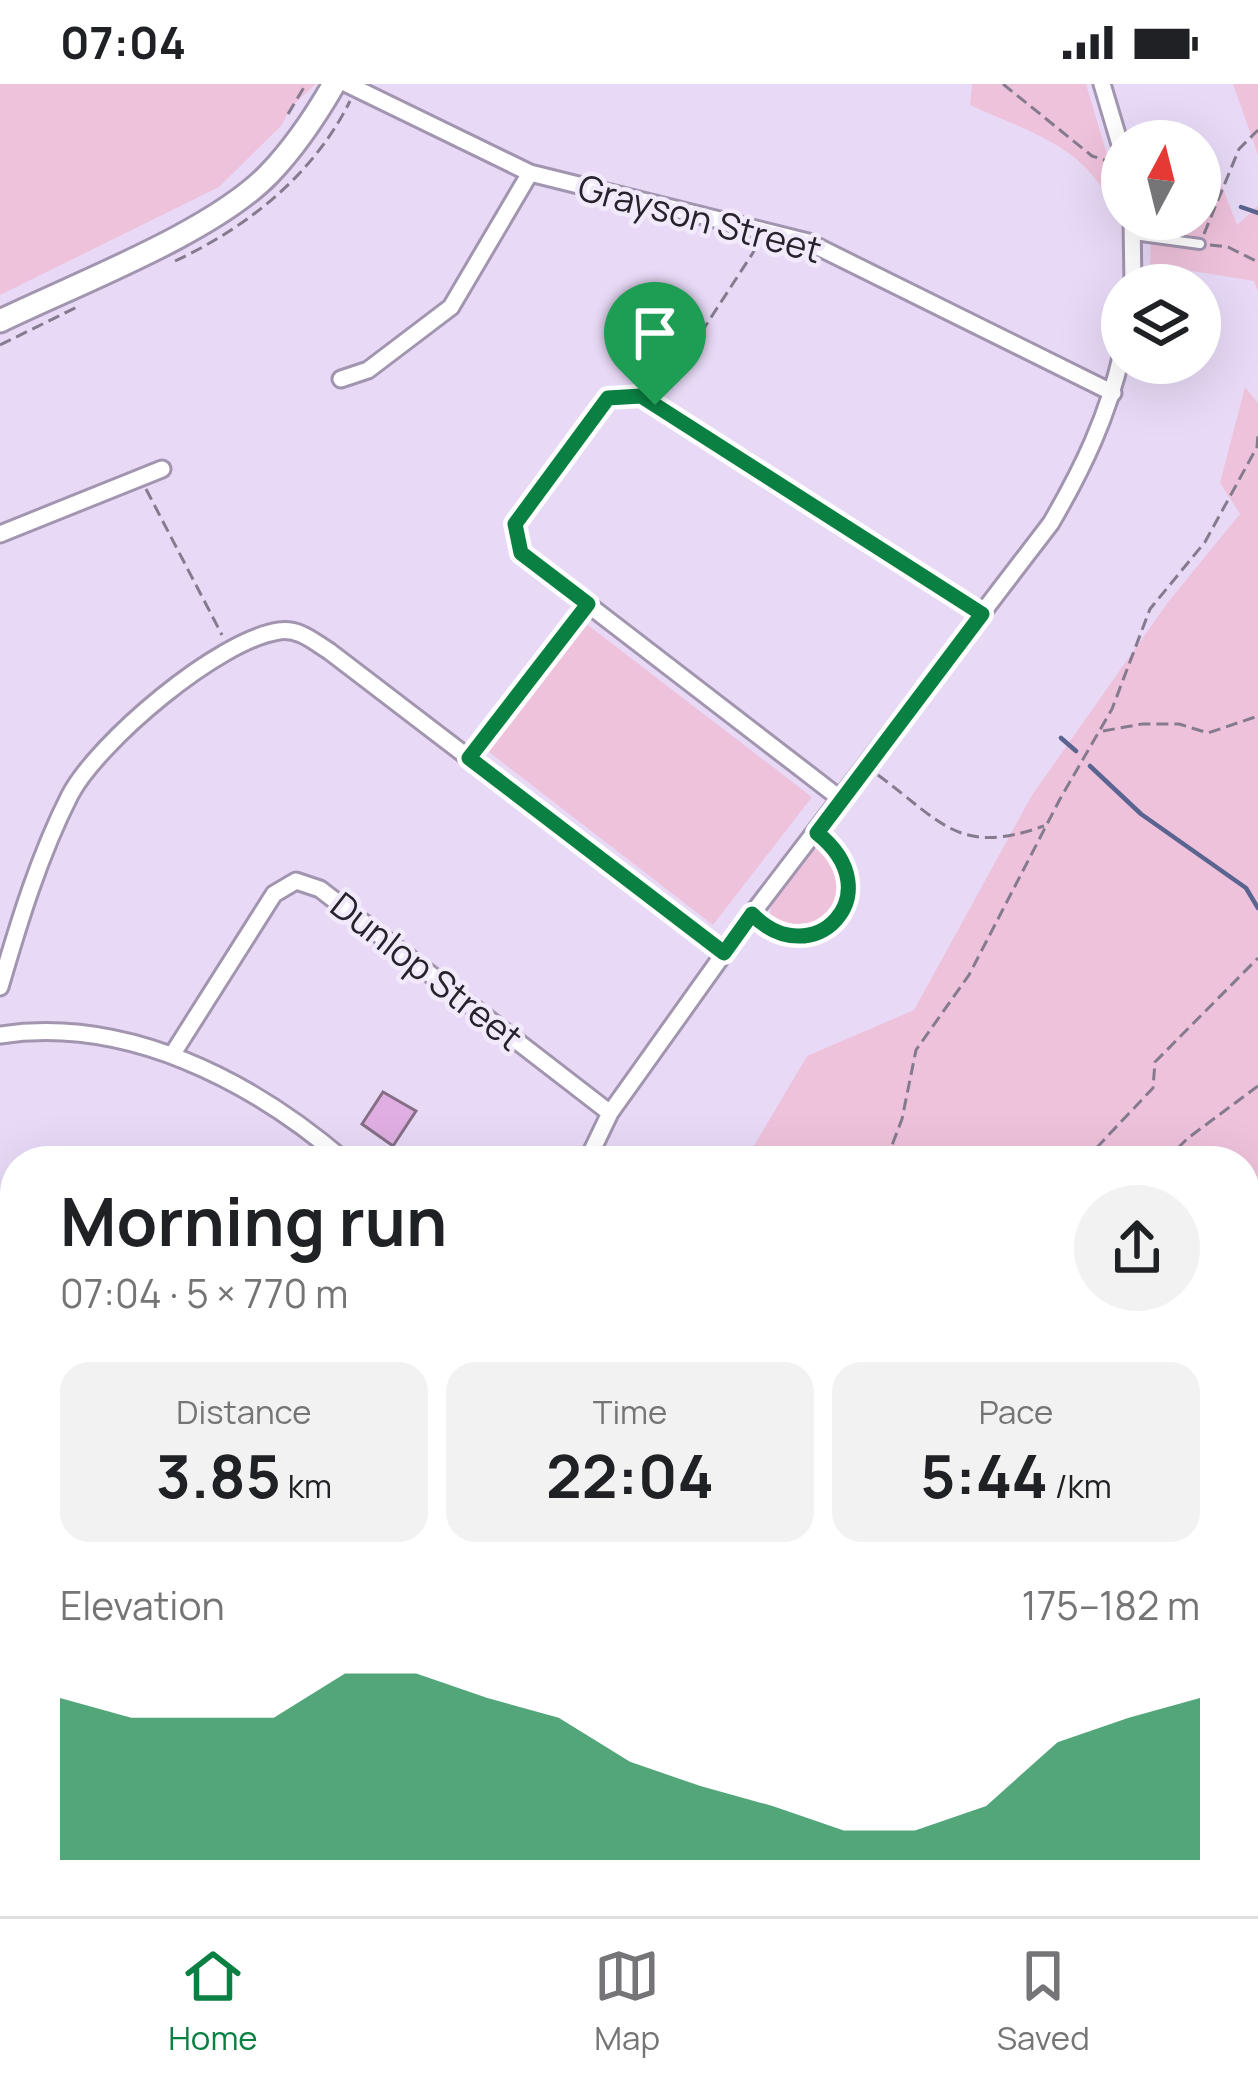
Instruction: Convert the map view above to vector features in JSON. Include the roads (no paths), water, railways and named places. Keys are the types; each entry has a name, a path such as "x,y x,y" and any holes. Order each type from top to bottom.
{"street":[{"path":"0,321 197,226 242,196 266,177 307,129 334,84"},
{"name":"Grayson Street","path":"347,84 530,173 808,242 1113,393"},
{"path":"1102,84 1110,120"},
{"path":"341,379 368,370 451,308 530,173"},
{"path":"594,1146 610,1113 752,914 1051,523 1089,457 1115,384"},
{"path":"842,800 521,553 515,524 608,398 641,396 982,614"},
{"path":"0,534 162,469"},
{"path":"0,987 29,890 72,791 135,720 181,679 278,631 299,632 724,953"},
{"path":"752,914 776,933 797,937 819,932 836,918 849,888 846,866 835,847 817,833"},
{"name":"Dunlop Street","path":"172,1055 274,894 296,881 320,889 610,1113"},
{"path":"0,1035 79,1031 124,1038 172,1055 261,1100 324,1146"}],"lane":[{"path":"1184,240 1200,244"}],"waterway":[{"path":"1241,207 1258,213"},
{"path":"1061,738 1076,751"},
{"path":"1090,766 1141,814 1246,888 1258,908"}]}
